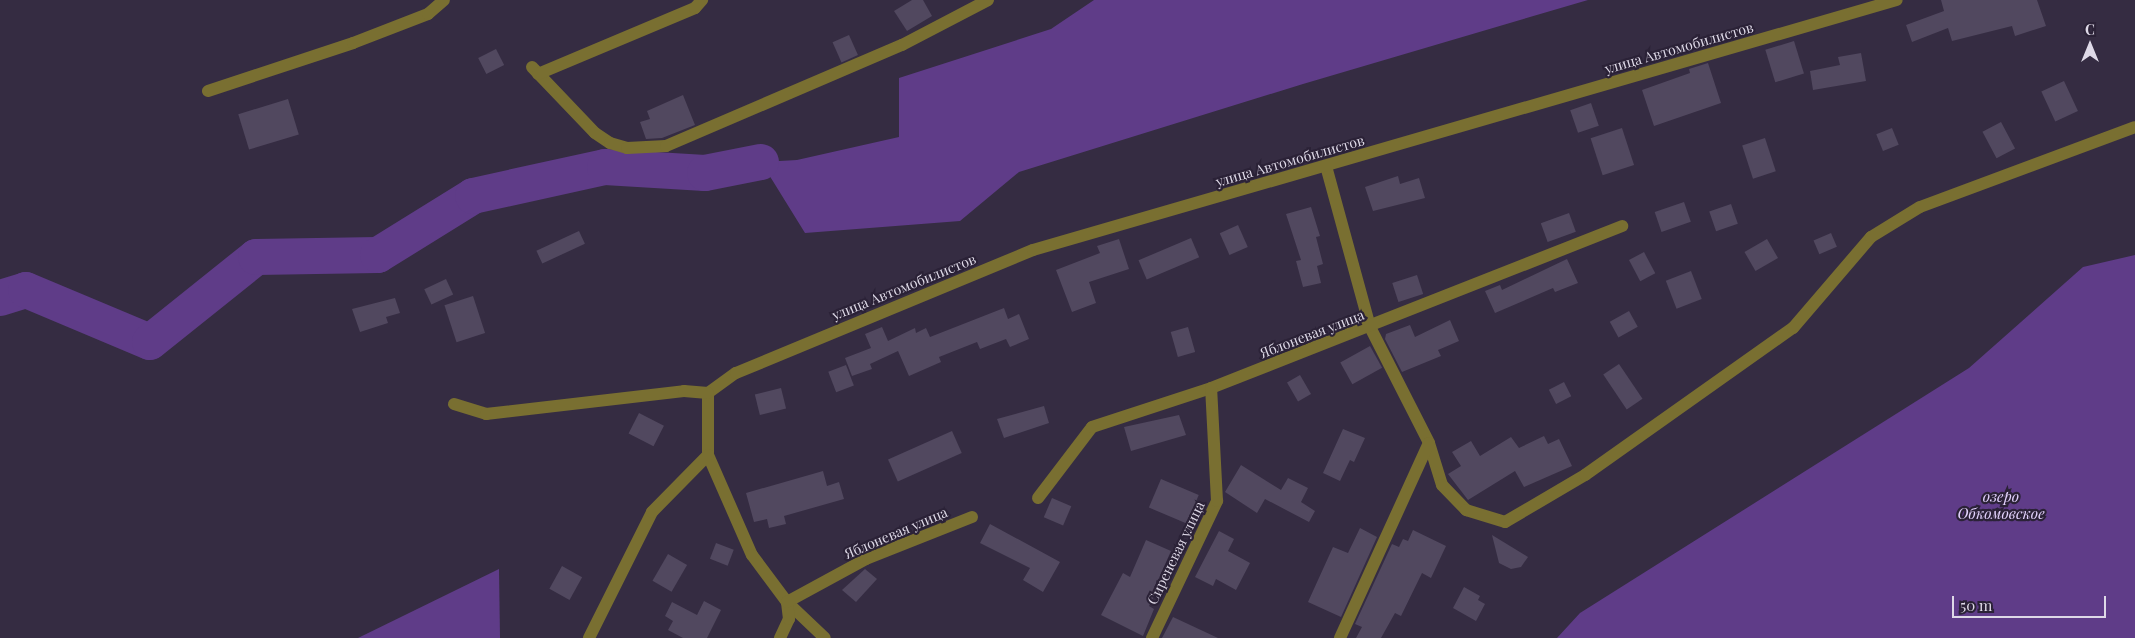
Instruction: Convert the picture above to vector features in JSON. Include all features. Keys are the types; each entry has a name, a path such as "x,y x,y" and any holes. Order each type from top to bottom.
{"street":[{"path":"208,91 353,43 428,14 444,0"},
{"path":"702,0 695,8 535,71 595,133 610,143 627,148 666,146 902,45 988,0"},
{"name":"улица Автомобилистов","path":"708,393 736,373 1033,250 1897,0"},
{"path":"1326,166 1370,327 1429,443 1442,485 1466,510 1505,522 1584,475 1793,328 1871,238 1920,208 2135,127"},
{"name":"Яблоневая улица","path":"1038,498 1092,427 1211,388 1370,327 1622,226"},
{"name":"Сиреневая улица","path":"1152,638 1217,501 1211,388"},
{"path":"454,404 486,414 684,391 708,393 708,455 752,555 787,602 825,638"},
{"path":"1340,638 1429,443"},
{"path":"589,638 652,512 708,455"},
{"name":"Яблоневая улица","path":"787,602 866,559 972,518"},
{"path":"780,638 789,618 787,602"}],"water":[{"path":"1094,0 1588,0 1303,84 1019,172 960,221 805,233 761,162 797,160 899,137 899,78 1051,29"},
{"name":"озеро Обкомовское","path":"2135,255 2135,638 1557,638 1580,613 1969,368 2083,267"},
{"path":"499,569 500,638 358,638"}],"building":[{"path":"912,0 923,0 932,16 907,31 894,11"},
{"path":"1941,0 2037,0 2046,26 2015,36 2012,26 1952,41 1948,28 1912,42 1906,25 1944,11"},
{"path":"849,35 858,55 842,62 833,42"},
{"path":"1794,41 1804,74 1775,82 1765,50"},
{"path":"496,49 504,65 486,74 478,58"},
{"path":"1861,53 1866,81 1813,90 1810,71 1840,65 1838,57"},
{"path":"1708,63 1721,103 1654,126 1642,90 1690,73 1689,69"},
{"path":"2064,81 2078,111 2055,121 2041,92"},
{"path":"683,95 695,125 662,138 646,139 640,122 650,119 647,111"},
{"path":"288,99 299,134 249,150 238,114"},
{"path":"1591,103 1599,126 1578,133 1570,110"},
{"path":"2001,122 2015,148 1997,158 1982,132"},
{"path":"1622,128 1634,165 1603,175 1591,138"},
{"path":"1892,128 1899,145 1883,151 1876,134"},
{"path":"1765,138 1776,171 1753,179 1742,145"},
{"path":"1398,176 1400,184 1419,178 1425,198 1373,211 1365,187"},
{"path":"1684,202 1691,222 1662,232 1655,212"},
{"path":"1731,204 1738,224 1716,231 1709,211"},
{"path":"1311,207 1320,236 1316,237 1323,264 1317,266 1321,283 1303,287 1296,261 1301,260 1286,214"},
{"path":"1569,213 1576,232 1548,242 1541,223"},
{"path":"1238,225 1248,247 1229,255 1220,233"},
{"path":"579,231 585,244 542,264 536,251"},
{"path":"1831,233 1837,247 1819,254 1814,240"},
{"path":"1191,238 1199,257 1147,280 1139,260"},
{"path":"1119,239 1129,269 1089,282 1096,303 1072,312 1056,270 1100,253 1097,246"},
{"path":"1767,239 1778,258 1755,271 1744,252"},
{"path":"1644,252 1655,273 1640,281 1629,260"},
{"path":"1567,259 1578,283 1555,292 1553,288 1495,313 1485,291 1500,285 1502,290"},
{"path":"1691,271 1702,299 1677,309 1666,281"},
{"path":"1417,275 1423,294 1398,302 1392,283"},
{"path":"446,279 453,294 431,305 424,289"},
{"path":"473,296 485,333 457,342 444,305"},
{"path":"395,298 400,313 386,317 388,323 360,332 352,309"},
{"path":"1004,308 1008,319 1019,314 1029,339 1010,347 1006,339 980,349 977,342 939,357 941,362 909,376 898,351 870,364 872,369 852,376 845,358 871,348 865,334 882,327 888,341 915,328 916,333 926,328 930,337"},
{"path":"1629,311 1638,327 1618,337 1610,322"},
{"path":"1450,320 1459,341 1438,350 1441,356 1402,372 1385,339 1386,334 1410,325 1415,337"},
{"path":"1188,327 1195,352 1178,357 1171,332"},
{"path":"1370,346 1382,368 1352,384 1340,362"},
{"path":"1619,364 1642,399 1627,409 1603,375"},
{"path":"846,365 854,386 836,392 828,372"},
{"path":"1300,375 1311,394 1298,402 1287,382"},
{"path":"1564,382 1571,396 1556,404 1549,390"},
{"path":"781,388 786,408 760,415 755,395"},
{"path":"1044,406 1049,423 1004,438 997,419"},
{"path":"639,413 664,426 654,446 629,433"},
{"path":"1179,415 1186,435 1131,451 1124,427"},
{"path":"1343,429 1365,438 1354,462 1350,460 1340,481 1323,473"},
{"path":"952,431 962,453 898,481 888,459"},
{"path":"1544,436 1548,444 1559,439 1572,466 1524,487 1515,471 1468,500 1448,474 1461,466 1452,452 1471,441 1480,456 1511,437 1519,448"},
{"path":"1241,465 1281,490 1288,478 1308,488 1301,502 1315,511 1309,522 1265,499 1257,513 1225,492"},
{"path":"823,471 827,486 839,482 844,499 784,516 786,524 769,528 767,519 754,522 746,493"},
{"path":"1161,479 1199,495 1187,524 1149,508"},
{"path":"1052,498 1071,506 1063,526 1044,517"},
{"path":"990,524 1060,562 1043,592 1023,580 1030,568 980,543"},
{"path":"1360,528 1377,537 1341,617 1308,602 1333,547 1348,553"},
{"path":"1413,530 1446,546 1431,578 1422,573 1401,616 1395,613 1381,638 1356,638 1362,627 1355,624 1392,544 1399,547 1403,539 1408,541"},
{"path":"1219,531 1234,539 1228,551 1250,563 1236,590 1216,579 1213,586 1195,577"},
{"path":"1492,535 1528,557 1521,567 1511,569 1499,563"},
{"path":"1146,540 1171,551 1154,589 1157,591 1149,606 1154,609 1143,636 1101,615 1123,573 1130,577"},
{"path":"716,543 734,550 728,566 710,559"},
{"path":"668,554 687,565 672,592 652,581"},
{"path":"562,566 582,577 570,600 549,589"},
{"path":"865,569 877,579 856,602 842,590"},
{"path":"1464,587 1480,596 1478,600 1485,604 1476,621 1453,608"},
{"path":"704,601 721,610 707,638 683,638 668,630 673,621 665,616 672,602 697,615"},
{"path":"1173,617 1218,638 1162,638"}],"waterway":[{"path":"0,298 26,290 150,342 256,257 378,255 473,196 605,167 705,173 761,162"}]}
